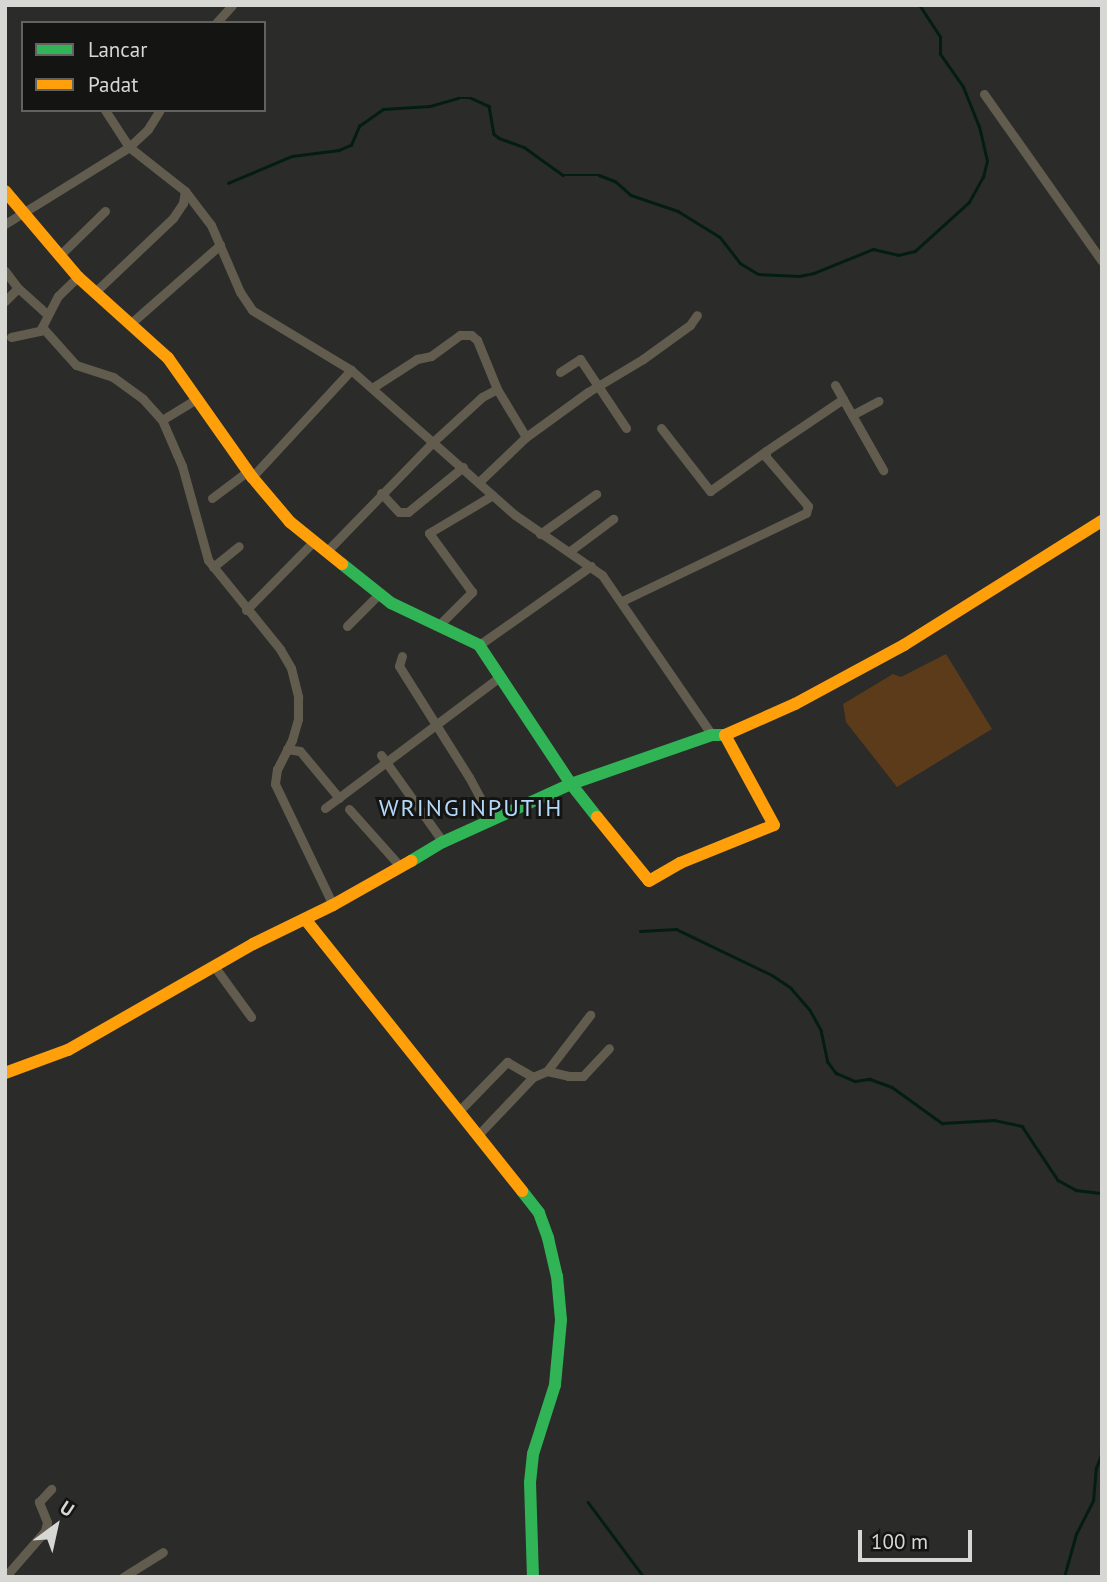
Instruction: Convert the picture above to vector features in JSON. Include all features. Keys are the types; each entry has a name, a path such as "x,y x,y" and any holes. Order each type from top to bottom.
{"street":[{"path":"218,21 232,5"},
{"path":"984,94 1102,261"},
{"path":"5,191 24,210 78,277 168,358 280,512 313,542 402,610 479,645 498,678 571,784 649,881 680,863 774,825 718,735 622,601 591,566 540,534 351,370 252,310 240,292 206,217 185,191 129,147 106,112"},
{"path":"5,224 129,147 148,129 159,112"},
{"path":"94,293 173,218 183,203 185,191"},
{"path":"60,255 106,211"},
{"path":"131,324 220,245"},
{"path":"5,271 18,288 47,314"},
{"path":"11,337 38,332 58,296 78,277"},
{"path":"5,301 18,288"},
{"path":"479,482 526,437 598,386 643,359 690,325 697,315"},
{"path":"42,327 76,365 113,377 143,399 162,420 182,466 202,544 213,568 279,649 295,682 298,719 275,777 276,791 333,905"},
{"path":"372,387 417,359 431,356 460,335 471,335 477,340 498,389 526,437"},
{"path":"560,372 582,356 626,428"},
{"path":"212,498 250,474 351,370"},
{"path":"835,385 883,470"},
{"path":"326,552 381,492 434,441 482,397 498,389"},
{"path":"162,420 198,398"},
{"path":"661,428 710,491 844,400"},
{"path":"852,415 878,401"},
{"path":"622,601 806,513 808,506 766,457 766,451"},
{"path":"381,492 399,512 408,512 463,467"},
{"path":"540,534 596,494"},
{"path":"439,625 472,592 429,533 493,495"},
{"path":"570,551 613,519"},
{"path":"5,1073 68,1050 214,966 333,905 443,842 571,784 718,735 795,704 904,645 1102,521"},
{"path":"246,610 313,542"},
{"path":"213,568 239,546"},
{"path":"479,645 591,566"},
{"path":"347,626 379,594"},
{"path":"402,656 399,666 492,820"},
{"path":"325,808 384,758 498,678"},
{"path":"287,749 300,751 339,798"},
{"path":"384,758 443,842"},
{"path":"349,809 400,866"},
{"path":"304,919 538,1213 558,1276 561,1320 555,1385 533,1454 530,1482 533,1577"},
{"path":"214,966 251,1017"},
{"path":"478,1135 533,1077 547,1071 590,1015"},
{"path":"547,1071 583,1076 609,1048"},
{"path":"459,1111 507,1062 533,1077"},
{"path":"5,1577 45,1531 47,1522 39,1502 51,1489"},
{"path":"123,1577 163,1552"}],"shaded area":[{"path":"946,654 992,729 897,787 846,722 843,704 893,674 901,677"}],"waterway":[{"path":"228,183 292,156 339,150 351,145 359,126 383,109 430,106 458,98 471,98 489,106 494,134 499,138 524,147 563,175 599,175 615,181 631,195 678,211 720,237 740,263 758,274 799,276 814,273 873,249 898,255 915,251 969,202 983,177 987,161 979,127 963,87 940,54 940,37 919,5"},
{"path":"640,931 676,929 772,975 791,988 810,1010 821,1030 828,1062 836,1073 855,1081 870,1079 892,1087 942,1123 994,1120 1022,1126 1058,1180 1076,1190 1102,1193"},
{"path":"1064,1577 1076,1534 1093,1501 1096,1468 1102,1452"},
{"path":"588,1502 644,1577"}],"traffic: fast":[{"path":"342,564 391,603 479,645 571,784 597,817"},
{"path":"411,861 443,842 571,784 712,735 725,735"},
{"path":"522,1191 539,1213 548,1238 557,1276 561,1320 555,1385 533,1454 530,1482 533,1577"}],"traffic: slow":[{"path":"5,191 78,277 168,358 252,477 290,522 342,564"},
{"path":"725,735 795,704 904,645 1102,521"},
{"path":"597,817 649,881 680,863 774,825 725,735"},
{"path":"5,1073 68,1050 253,944 333,905 411,861"},
{"path":"305,919 522,1191"}],"district":[{"name":"WRINGINPUTIH","path":"471,808"}]}
